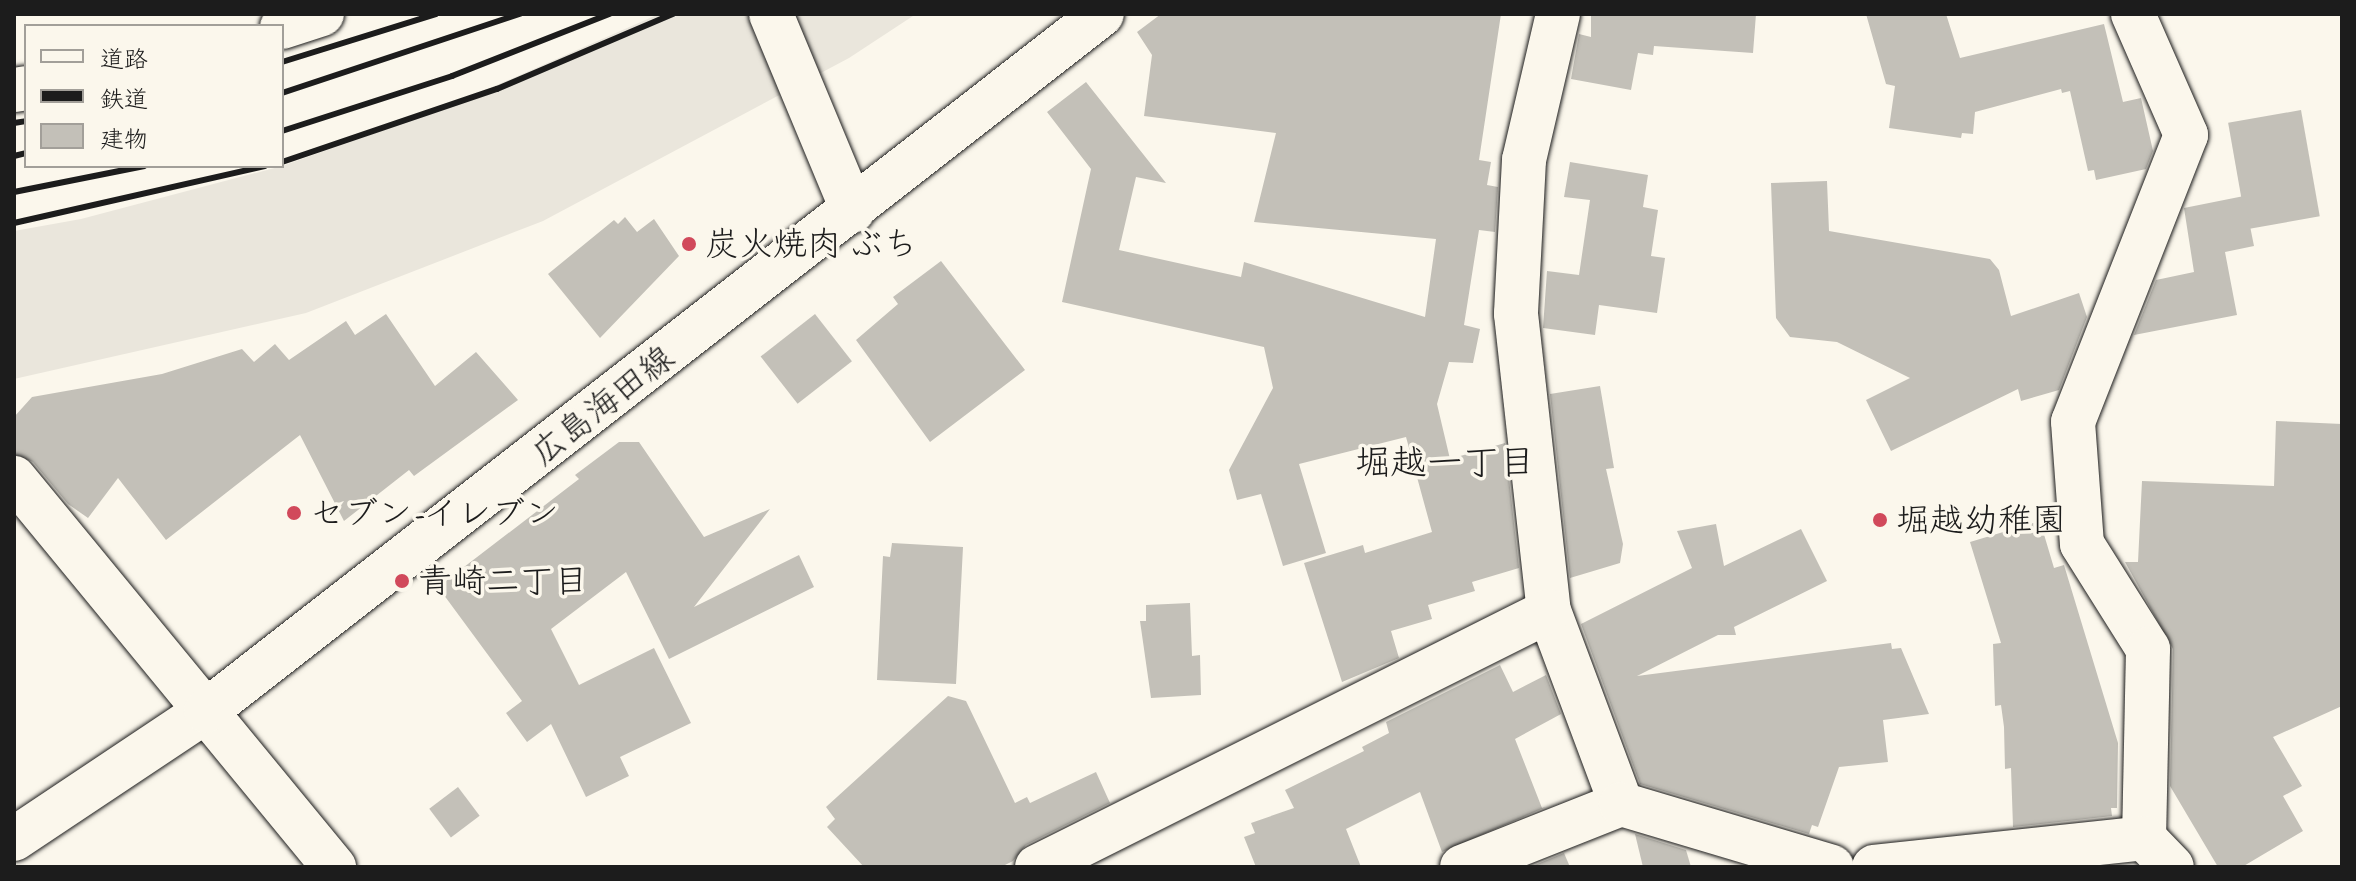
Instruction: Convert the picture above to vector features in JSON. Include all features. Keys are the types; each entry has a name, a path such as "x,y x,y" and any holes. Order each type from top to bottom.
{"street":[{"path":"284,26 322,14"},
{"path":"771,14 853,211"},
{"name":"広島海田線","path":"14,839 206,711 853,211 1102,14"},
{"path":"1558,14 1524,160 1516,314 1549,611 1621,804"},
{"path":"1874,867 2158,852 2148,649 2082,544 2073,422 2186,135 2133,14"},
{"path":"15,482 334,867"},
{"path":"1037,867 1549,611"},
{"path":"1476,864 1621,804 1832,867"}],"shaded area":[{"path":"659,14 916,14 849,58 543,221 306,313 14,379 14,231 81,219 284,168 284,165 440,110"}],"building":[{"path":"1161,14 1501,14 1479,160 1491,162 1487,185 1498,187 1495,232 1479,230 1464,325 1480,329 1473,363 1449,362 1437,404 1450,459 1505,443 1519,568 1472,582 1475,591 1428,605 1432,619 1391,631 1399,658 1342,682 1304,563 1363,545 1365,553 1432,532 1406,437 1299,464 1326,553 1283,566 1261,494 1237,500 1229,470 1273,388 1264,347 1062,302 1091,169 1047,112 1086,82 1166,183 1136,177 1119,250 1241,277 1244,262 1425,317 1436,239 1254,222 1276,133 1144,116 1152,55 1137,32"},
{"path":"1591,14 1756,14 1753,53 1654,46 1653,55 1638,53 1631,90 1571,79 1579,34 1591,37"},
{"path":"1866,14 1946,14 1960,58 2104,24 2123,102 2141,98 2153,151 2146,169 2096,180 2094,170 2088,171 2070,91 2062,93 2061,89 1975,112 1973,134 1962,133 1961,138 1889,128 1895,86 1886,84"},
{"path":"2301,110 2320,216 2247,229 2228,123"},
{"path":"1570,162 1648,175 1643,207 1658,210 1651,256 1665,258 1657,313 1599,305 1595,335 1543,328 1547,271 1579,275 1590,200 1564,197"},
{"path":"1827,181 1829,231 1990,259 1999,270 2011,316 2079,293 2087,317 2059,390 2021,401 2018,389 1891,451 1866,400 1910,378 1837,342 1790,337 1776,318 1771,183"},
{"path":"2244,196 2254,246 2225,252 2237,315 2134,335 2156,280 2194,272 2184,208"},
{"path":"625,217 637,232 654,219 679,256 600,338 548,274 614,220 618,224"},
{"path":"941,261 1025,370 930,442 856,340 898,304 893,297"},
{"path":"386,314 435,386 476,352 518,400 414,476 409,470 344,521 300,435 166,540 118,478 88,518 68,504 33,462 14,454 14,417 32,397 162,374 242,349 254,362 275,344 289,360 346,321 355,335"},
{"path":"815,314 852,361 798,404 761,356"},
{"path":"1600,386 1614,468 1606,469 1623,544 1620,563 1570,578 1550,394"},
{"path":"2276,421 2342,424 2342,706 2273,737 2302,786 2283,796 2303,831 2242,867 2218,867 2170,786 2173,649 2125,562 2138,562 2142,481 2274,486"},
{"path":"619,442 639,442 704,537 770,509 694,607 799,555 814,587 669,659 626,572 551,629 579,685 654,648 691,723 620,757 629,776 586,797 551,724 527,742 506,713 522,701 438,587 579,479 575,475"},
{"path":"2040,521 2054,568 2064,565 2118,743 2117,808 2111,808 2112,816 2013,827 2011,768 2005,769 2001,705 1995,706 1993,644 2001,643 1970,542"},
{"path":"1716,524 1724,566 1801,529 1827,581 1734,627 1736,635 1718,635 1637,676 1891,643 1892,649 1901,648 1929,714 1883,720 1888,762 1839,767 1818,827 1812,825 1809,834 1640,784 1581,624 1692,568 1677,531"},
{"path":"892,543 963,547 956,684 877,680 883,556 890,557"},
{"path":"1190,603 1192,656 1200,655 1201,695 1151,698 1140,621 1146,621 1146,605"},
{"path":"1500,665 1513,692 1546,675 1561,714 1515,739 1542,808 1546,807 1442,852 1420,792 1346,829 1361,867 1256,867 1244,837 1255,833 1251,823 1294,808 1285,790 1364,751 1362,747 1389,733 1386,722"},
{"path":"948,696 966,701 1015,803 1027,797 1030,803 1096,772 1110,803 1026,845 1013,861 1001,867 864,867 827,827 835,819 826,807"},
{"path":"458,787 480,816 451,837 429,809"},
{"path":"1635,834 1686,850 1691,867 1643,867"},
{"path":"1564,853 1570,867 1530,867"}],"railway":[{"path":"284,61 436,14"},
{"path":"284,92 520,14"},
{"path":"284,130 452,76 609,14"},
{"path":"284,161 497,89 673,14"},
{"path":"14,123 24,121"},
{"path":"14,156 24,154"},
{"path":"14,192 134,168"},
{"path":"14,223 256,168"}],"place":[{"name":"炭火焼肉 ぶち","path":"689,244"},
{"name":"セブン-イレブン","path":"294,513"},
{"name":"堀越幼稚園","path":"1880,520"},
{"name":"青崎二丁目","path":"402,581"}],"district":[{"name":"堀越一丁目","path":"1445,463"}]}
